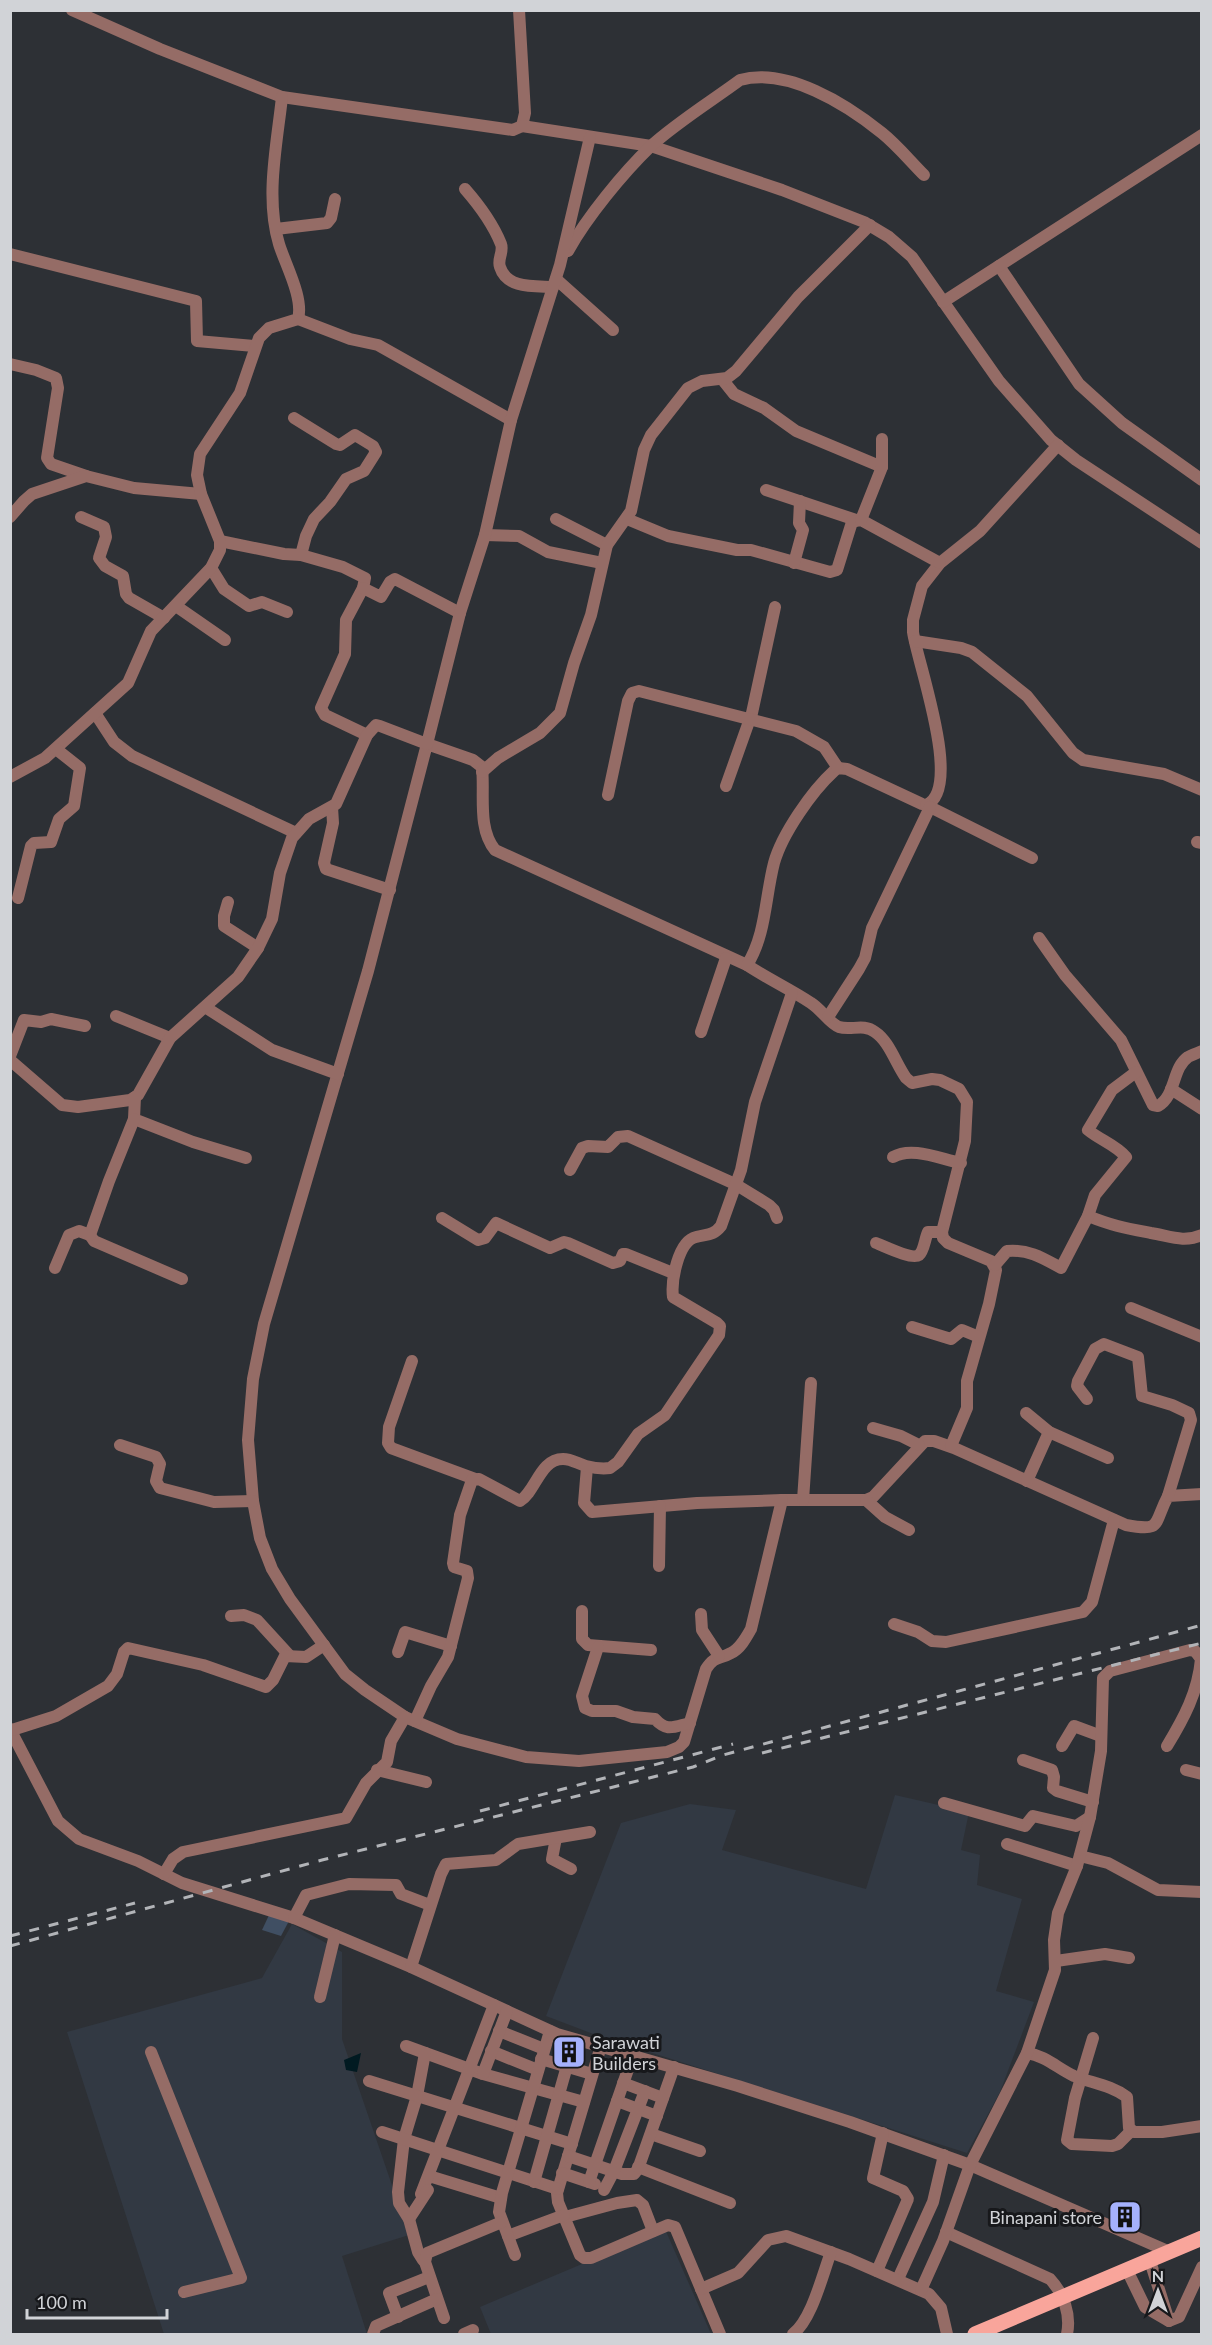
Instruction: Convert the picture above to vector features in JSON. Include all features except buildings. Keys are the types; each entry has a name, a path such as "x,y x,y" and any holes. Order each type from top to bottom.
{"main road":[{"path":"975,2334 1201,2238"}],"street":[{"path":"72,10 160,49 282,97 513,130 522,126 651,146 782,190 870,225 889,237 912,257 999,381 1058,445 1076,460 1202,543"},
{"path":"519,10 525,113 522,126"},
{"path":"560,265 578,233 651,146 740,80 753,76 769,76 812,90 838,103 883,134 924,175"},
{"path":"282,97 274,172 274,216 297,297 298,319"},
{"path":"944,302 1202,135"},
{"path":"590,137 560,265 511,420 485,535 460,613 390,890 264,1324 253,1379 248,1440 253,1501 260,1539 272,1569 290,1599 345,1674 365,1690 410,1719 457,1740 526,1758 579,1761 667,1752 684,1742 706,1669 711,1660 732,1653 746,1639 782,1500"},
{"path":"465,189 482,209 502,245 500,267 509,281 517,284 554,283 613,330"},
{"path":"276,229 327,223 331,218 335,199"},
{"path":"482,772 498,758 540,733 560,713 591,615 607,545 631,511 644,450 651,435 688,388 702,381 727,378 736,371 798,297 870,225"},
{"path":"10,254 196,301 197,341 254,346"},
{"path":"999,266 1079,384 1122,423 1202,480"},
{"path":"10,777 30,768 56,749 128,683 148,637 211,568 220,550 220,541 201,494 197,475 200,454 240,393 254,346 262,333 269,328 298,319 354,340 378,345 511,420"},
{"path":"10,364 36,370 56,378 58,388 48,442 48,461 86,476 134,488 201,494"},
{"path":"722,379 734,394 764,408 796,430 882,467"},
{"path":"294,418 336,444 340,445 350,435 355,435 373,446 376,452 364,471 346,479 330,502 314,519 306,536 302,555"},
{"path":"627,519 668,536 737,550 751,550 830,572 837,570 850,526 858,520 882,467 882,439"},
{"path":"828,1017 862,963 872,928 928,806 937,793 941,774 941,752 915,641 914,620 922,586 940,563 980,531 1058,445"},
{"path":"10,517 32,494 86,476"},
{"path":"766,490 858,520 940,563"},
{"path":"794,563 803,530 799,523 800,501"},
{"path":"81,517 104,527 106,537 99,558 105,566 125,578 126,594 164,618"},
{"path":"556,519 607,545"},
{"path":"485,535 519,536 548,552 602,563"},
{"path":"220,541 284,554 302,555 343,567 366,580 346,620 346,650 321,708 325,715 367,735"},
{"path":"211,568 224,590 249,606 262,602 287,612"},
{"path":"363,588 381,597 390,582 395,579 460,613"},
{"path":"176,606 225,640"},
{"path":"726,786 750,720 775,607"},
{"path":"915,641 961,648 972,652 1027,696 1072,753 1083,760 1164,774 1202,790"},
{"path":"608,795 628,701 632,693 639,691 795,731 824,747 838,768 928,806 1032,858"},
{"path":"95,713 114,742 132,756 296,833"},
{"path":"85,1026 51,1019 41,1022 24,1020 10,1058 57,1101 69,1107 117,1102 135,1097 171,1038 238,977 258,948 272,919 280,873 288,848 296,833 309,819 332,807 341,795 367,735 376,725 473,760 482,767 483,806 489,841 495,850 747,966 812,1003 836,1026 866,1027 875,1031 882,1038 906,1078 912,1083 932,1079 940,1080 959,1089 964,1095 968,1109 961,1163 942,1232 943,1238 948,1244 991,1261 995,1265"},
{"path":"18,897 31,846 34,843 51,842 59,819 74,806 80,768 56,749"},
{"path":"747,966 758,947 777,854 809,800 829,775 838,768"},
{"path":"332,807 333,823 324,863 326,869 390,890"},
{"path":"228,902 224,926 258,948"},
{"path":"1039,938 1065,975 1121,1040 1153,1105 1163,1104 1183,1063 1187,1058 1202,1051"},
{"path":"701,1032 726,958"},
{"path":"412,1361 389,1427 388,1443 391,1448 475,1479 520,1501 525,1498 540,1473 556,1460 569,1460 587,1467 614,1466 638,1434 665,1415 719,1335 720,1326 717,1323 673,1297 673,1273 685,1245 690,1240 709,1236 717,1232 721,1226 741,1170 755,1102 792,993"},
{"path":"205,1007 272,1050 338,1074"},
{"path":"116,1016 171,1038"},
{"path":"951,1446 967,1408 967,1381 989,1304 995,1265 1008,1251 1014,1250 1024,1253 1032,1252 1061,1268 1088,1216 1095,1195 1126,1157 1121,1150 1098,1139 1088,1130 1112,1090 1136,1072"},
{"path":"1171,1089 1202,1109"},
{"path":"90,1235 134,1119 135,1097"},
{"path":"134,1119 193,1142 246,1158"},
{"path":"570,1170 582,1148 608,1147 623,1135 658,1148 735,1185 769,1205 777,1218"},
{"path":"892,1157 905,1152 961,1163"},
{"path":"1088,1216 1114,1227 1176,1239 1189,1239 1202,1235"},
{"path":"442,1218 478,1240 485,1238 493,1225 501,1223 550,1248 564,1242 613,1263 620,1261 623,1254 626,1254 673,1273"},
{"path":"55,1268 69,1235 79,1231 90,1235 94,1241 182,1279"},
{"path":"876,1243 910,1257 917,1257 921,1254 928,1232 942,1232"},
{"path":"1131,1308 1202,1337"},
{"path":"912,1327 947,1338 954,1338 962,1330 979,1337"},
{"path":"587,1467 584,1503 592,1512 782,1500 866,1500 873,1497 919,1445 925,1441 934,1441 951,1446 1126,1526 1145,1529 1153,1527 1158,1521 1168,1496 1195,1413 1142,1396 1138,1357 1104,1344 1095,1349 1078,1380 1077,1386 1087,1400"},
{"path":"803,1500 811,1383"},
{"path":"1026,1413 1049,1432 1108,1458"},
{"path":"873,1428 901,1436 919,1445"},
{"path":"1027,1481 1049,1432"},
{"path":"120,1445 156,1457 160,1464 156,1484 160,1488 214,1503 253,1501"},
{"path":"164,1874 173,1859 183,1852 346,1818 366,1783 389,1758 391,1741 410,1719 445,1665 468,1574 465,1570 453,1565 456,1530 471,1483 475,1479"},
{"path":"1168,1496 1202,1494"},
{"path":"866,1500 885,1517 909,1530"},
{"path":"658,1566 660,1506"},
{"path":"894,1624 918,1632 932,1641 946,1642 1083,1612 1092,1602 1114,1520"},
{"path":"582,1611 582,1639 588,1645 651,1650"},
{"path":"701,1614 702,1630 719,1656"},
{"path":"231,1616 244,1615 257,1620 289,1655 306,1657 324,1645"},
{"path":"398,1652 405,1632 451,1646"},
{"path":"598,1647 582,1696 585,1708 592,1711 616,1711 633,1718 656,1719 667,1728 690,1723"},
{"path":"289,1655 282,1660 269,1685 262,1687 203,1665 128,1648 124,1652 117,1674 108,1686 56,1716 11,1729 58,1821 79,1839 182,1883 294,1918 411,1967 550,2031 738,2086 883,2133 970,2165 1170,2252"},
{"path":"921,2290 946,2232 970,2165 1027,2053 1055,1970 1054,1940 1058,1912 1078,1861 1093,1802 1101,1736 1102,1683 1105,1674 1178,1653 1195,1651 1201,1659 1192,1700 1186,1715 1167,1746"},
{"path":"1062,1746 1074,1726 1101,1736"},
{"path":"1023,1760 1052,1770 1053,1788 1057,1791 1093,1802"},
{"path":"377,1770 426,1782"},
{"path":"1186,1770 1202,1774"},
{"path":"944,1803 1024,1826 1033,1816 1076,1826 1090,1817"},
{"path":"411,1967 430,1905 446,1864 496,1860 514,1846 590,1832"},
{"path":"556,1838 552,1859 571,1869"},
{"path":"1007,1844 1078,1861 1108,1863 1158,1890 1202,1892"},
{"path":"294,1918 306,1895 350,1884 396,1885 399,1893 430,1905"},
{"path":"320,1997 335,1935"},
{"path":"1056,1961 1105,1954 1129,1958"},
{"path":"409,2219 432,2177 439,2151 494,2005"},
{"path":"483,2074 507,2011"},
{"path":"499,2031 541,2059"},
{"path":"515,2255 499,2212 501,2198 550,2031"},
{"path":"1094,2038 1067,2132 1069,2142 1112,2146 1118,2144 1131,2131"},
{"path":"406,2046 483,2074 584,2102"},
{"path":"601,2046 562,2173 558,2202 580,2255 584,2259 668,2225 675,2227 720,2334"},
{"path":"491,2051 541,2059 592,2074"},
{"path":"151,2052 241,2278 184,2292"},
{"path":"425,2053 417,2096 404,2139 398,2192 399,2203 409,2219 418,2252 423,2260 433,2250 502,2222"},
{"path":"1027,2053 1047,2059 1070,2074 1127,2097 1131,2131"},
{"path":"589,2182 633,2055"},
{"path":"534,2182 567,2066"},
{"path":"369,2081 546,2136 595,2165 630,2175 634,2174 638,2167 674,2067"},
{"path":"623,2083 663,2098"},
{"path":"604,2190 614,2171 645,2091"},
{"path":"617,2101 657,2116"},
{"path":"1131,2131 1143,2133 1202,2127"},
{"path":"382,2132 558,2189"},
{"path":"877,2271 907,2207 908,2199 903,2191 873,2178 883,2133"},
{"path":"651,2134 700,2151"},
{"path":"898,2279 933,2202 945,2156"},
{"path":"638,2167 730,2203"},
{"path":"562,2173 604,2190 609,2205"},
{"path":"421,2194 432,2177"},
{"path":"432,2177 501,2198"},
{"path":"508,2236 565,2216 630,2200 641,2202 653,2231"},
{"path":"946,2232 1050,2279 1067,2308 1070,2334"},
{"path":"702,2289 738,2273 768,2240 777,2236 786,2236 831,2252 921,2290 936,2301 941,2308 947,2334"},
{"path":"1201,2238 1202,2243"},
{"path":"793,2334 799,2329 807,2315 831,2252"},
{"path":"425,2257 429,2277 444,2318"},
{"path":"1150,2260 1169,2321"},
{"path":"1169,2321 1179,2317 1202,2267"},
{"path":"1127,2270 1145,2307 1169,2321"},
{"path":"398,2317 389,2293 429,2277"},
{"path":"373,2334 376,2326 437,2299"}],"shaded area":[{"path":"895,1795 969,1812 961,1850 980,1855 977,1885 1022,1899 996,1991 1034,2002 1000,2092 967,2153 596,2035 546,2016 621,1823 690,1804 736,1810 722,1850 866,1889"},
{"path":"270,1913 290,1919 281,1936 262,1930"},
{"path":"292,1924 342,1952 342,2039 409,2235 342,2256 367,2334 164,2334 67,2032 262,1978"},
{"path":"361,2053 357,2072 346,2070 344,2060"},
{"path":"665,2229 711,2334 491,2334 480,2307"}],"railway":[{"path":"10,1946 322,1860 693,1767 723,1755 1202,1625"},
{"path":"762,1753 1202,1643"},
{"path":"480,1811 733,1744"},
{"path":"10,1936 135,1903"}],"place":[{"name":"Sarawati Builders","path":"569,2052"},
{"name":"Binapani store","path":"1125,2217"}]}
